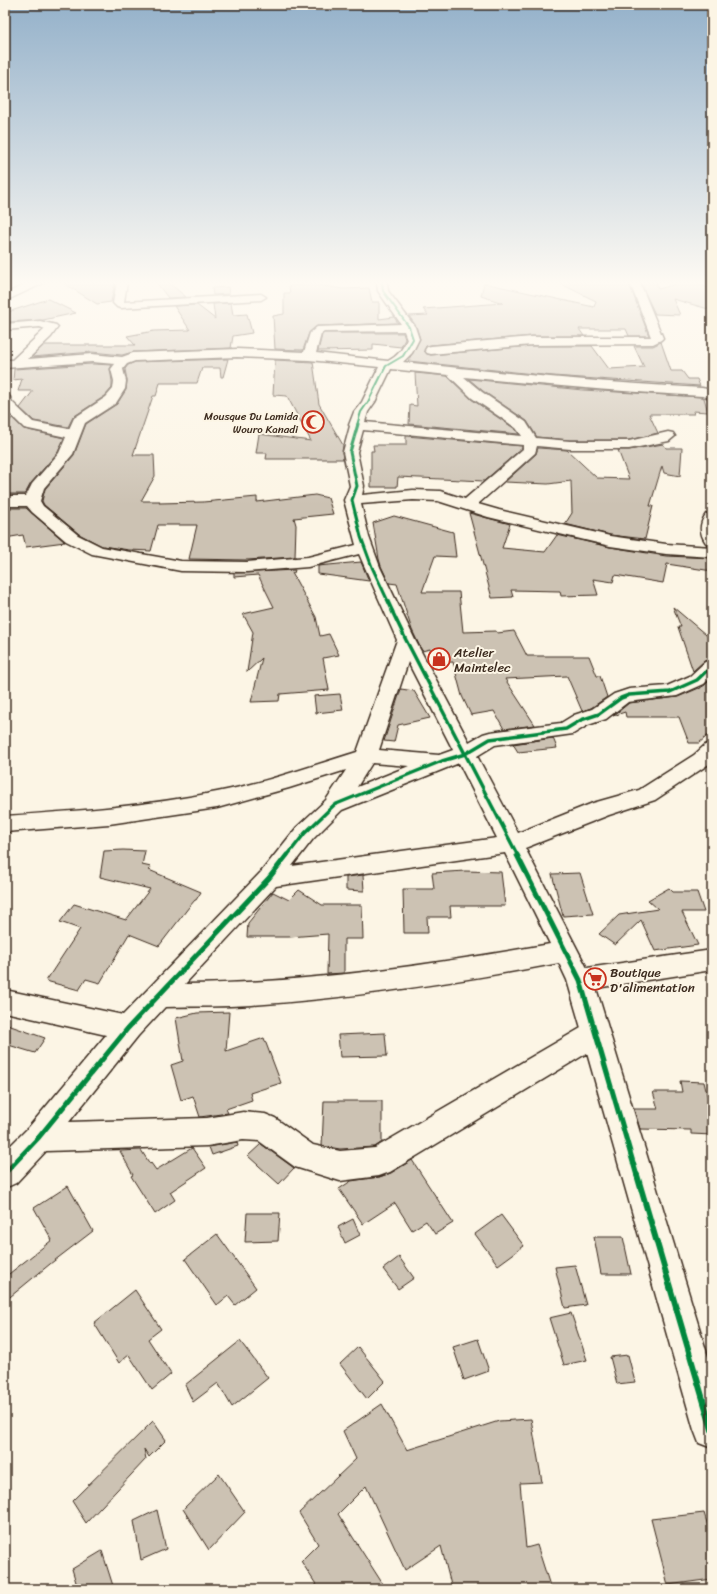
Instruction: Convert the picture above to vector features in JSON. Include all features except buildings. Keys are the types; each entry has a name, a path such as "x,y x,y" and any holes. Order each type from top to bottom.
{"street":[{"path":"9,365 20,356"},
{"path":"9,365 92,358 123,361 133,357 149,356"},
{"path":"313,356 386,366 618,388 702,392 712,394"},
{"path":"404,356 398,361 386,366 368,402 361,412 356,425 350,452 357,486 352,500 365,548 406,640 512,844 580,980 712,1430"},
{"path":"442,356 471,373"},
{"path":"123,361 117,369 120,381 119,389 110,400 79,421 66,454 37,487 32,501 37,510 72,538 98,551 181,566 247,567 308,562 365,548"},
{"path":"452,372 477,395 521,425 528,434 530,442 530,450 467,505"},
{"path":"5,400 29,425 74,434"},
{"path":"356,425 570,445 629,445 658,440 668,436"},
{"path":"352,500 413,495 440,496 494,514 610,541 666,549 712,552"},
{"path":"5,501 32,501"},
{"path":"712,517 709,521 708,532 712,540"},
{"path":"5,1173 39,1137 128,1028 268,878 305,833 334,805 366,756 406,640"},
{"path":"334,805 465,754 490,739 566,729 581,720 599,714 621,698 629,695 670,692 702,676 712,666"},
{"path":"268,878 512,844 601,809 647,795 701,760 712,750"},
{"path":"5,824 109,816 217,800 281,783 366,756 442,762"},
{"path":"159,996 264,993 396,979 501,964 565,952"},
{"path":"580,980 712,960"},
{"path":"5,1001 128,1028"},
{"path":"39,1137 207,1132 243,1126 265,1128 306,1157 340,1166 379,1162 595,1034"}],"cycle path":[{"path":"403,356 386,366 368,402 361,412 350,452 357,486 352,500 361,537 372,567 406,640 512,844 580,980 712,1430"},
{"path":"5,1173 39,1137 128,1028 269,878 305,833 334,805 442,761 465,754 490,739 566,729 581,720 599,714 621,698 629,695 670,692 697,680 712,666"}],"place":[{"name":"Mousque Du Lamida Wouro Kanadi","path":"313,422"},
{"name":"Atelier Maintelec","path":"439,659"},
{"name":"Boutique D'alimentation","path":"595,979"}]}
